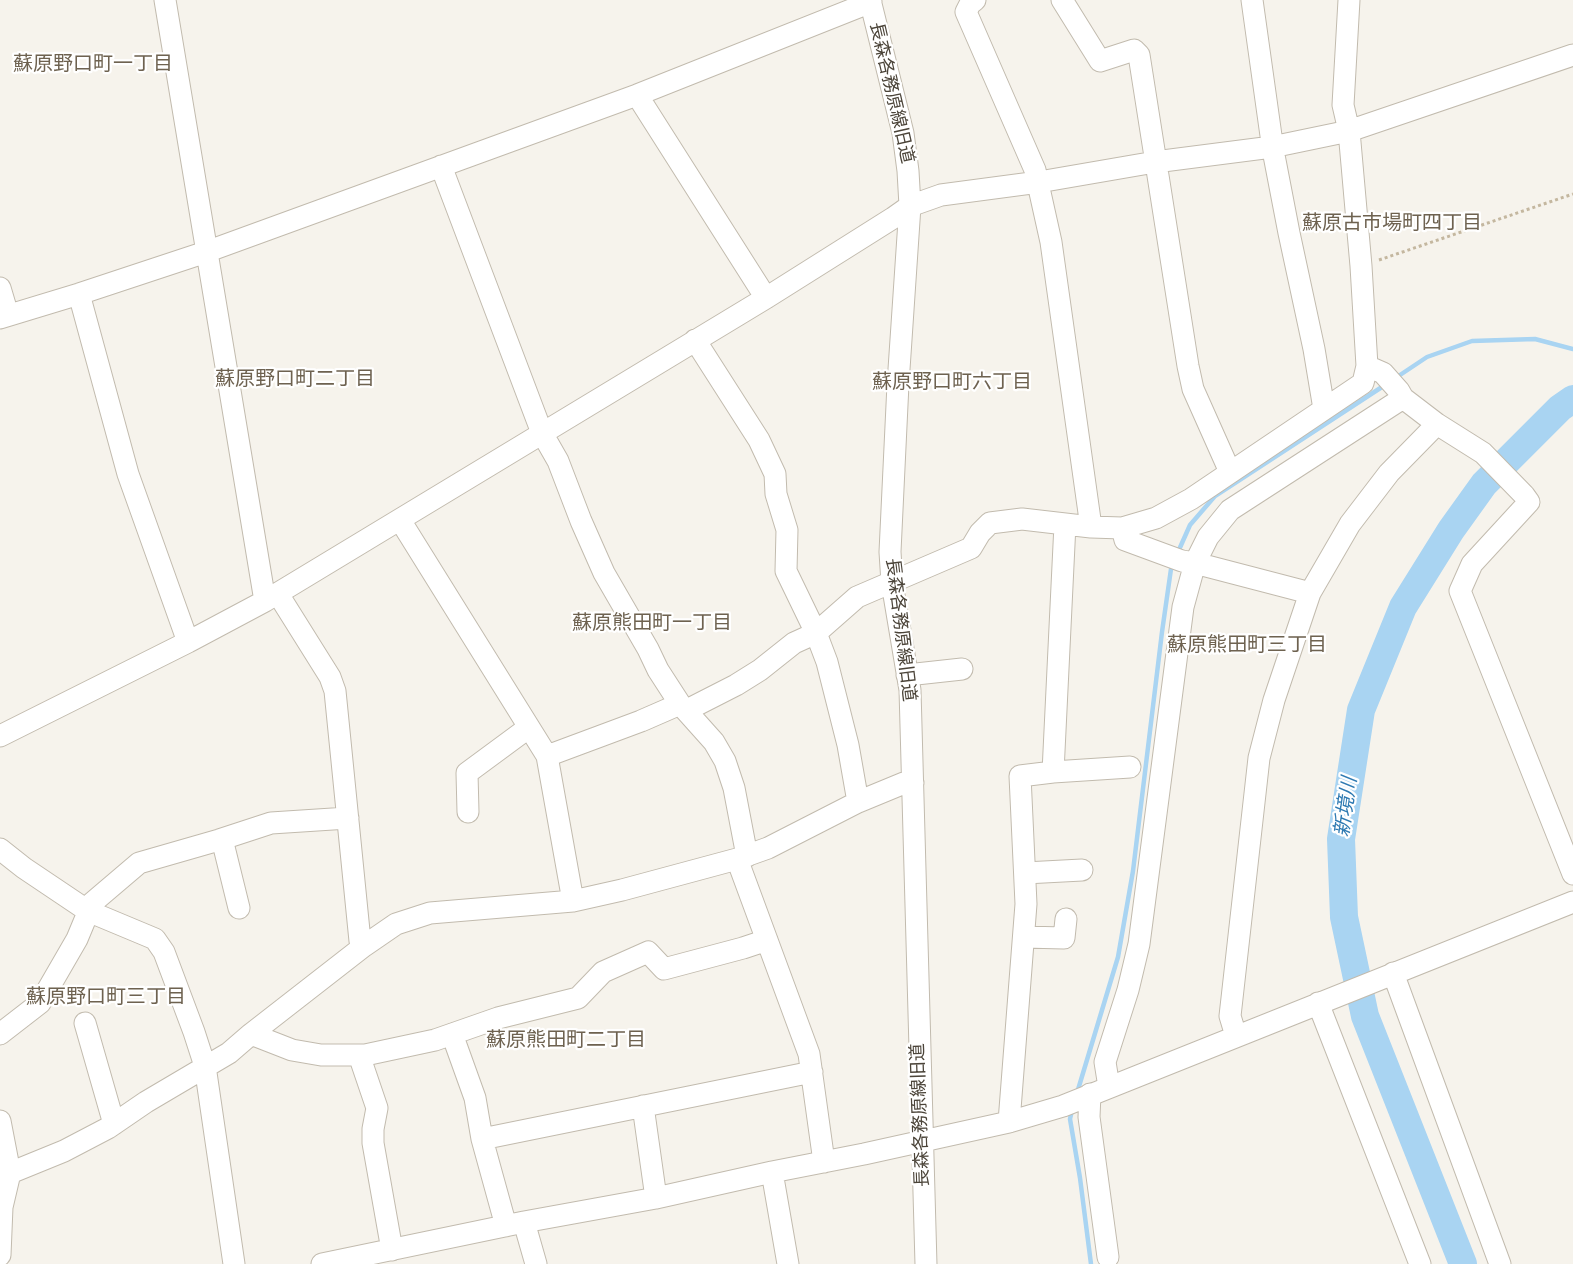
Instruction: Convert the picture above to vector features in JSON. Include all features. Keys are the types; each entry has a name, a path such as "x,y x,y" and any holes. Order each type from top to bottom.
{"street":[{"path":"165,0 206,252 272,597 330,677 335,691 360,941 364,946"},
{"path":"975,0 966,12 1039,182 1051,242 1091,527"},
{"path":"1062,0 1100,61 1134,50 1139,55 1188,366 1193,388 1230,472"},
{"path":"1252,0 1272,147 1314,349 1324,409"},
{"path":"1349,0 1343,105 1349,131 1361,266 1375,370 1437,424 1483,453 1529,502 1472,564 1460,591 1573,874"},
{"path":"0,288 4,316 79,294 206,252 637,95 870,1"},
{"name":"長森各務原線旧道","path":"870,1 903,133 910,206 890,552 892,583 909,690 926,1264"},
{"path":"0,736 188,642 272,597 766,297 893,219 910,206 941,195 1039,182 1155,162 1272,147 1349,131 1573,55"},
{"path":"637,95 766,297"},
{"path":"441,166 542,433 558,461 580,520 604,573 658,670 683,707 714,742 725,761 734,788 742,857 767,940 809,1054 824,1162"},
{"path":"79,294 128,474 188,642"},
{"path":"695,340 759,440 775,474 776,494 787,530 786,571 816,633 827,662 848,746 858,802"},
{"path":"547,756 683,707 736,685 760,670 794,642 816,633 857,597 971,548 980,532 990,524 1022,519 1122,528 1156,518 1191,499 1363,382 1375,370"},
{"path":"1180,560 1208,537 1230,510 1401,394"},
{"path":"1236,1036 1230,1016 1259,758 1274,700 1310,593 1350,524 1389,473 1437,424"},
{"path":"400,520 547,756 573,901"},
{"path":"1053,772 1065,524"},
{"path":"1122,528 1125,540 1180,560 1310,593"},
{"path":"1110,1262 1089,1117 1140,944 1183,607 1180,560"},
{"path":"907,675 962,669"},
{"path":"468,812 467,772 528,728"},
{"path":"1009,1122 1026,904 1020,776 1130,766"},
{"path":"10,1173 64,1151 114,1124 229,1053 364,946 396,924 429,913 573,901 622,890 768,848 858,802 904,783 913,783"},
{"path":"0,1034 40,1004 77,939 92,903 139,863 271,823 348,818"},
{"path":"222,839 239,908"},
{"path":"3,855 88,911 156,939 164,952 205,1066 234,1264"},
{"path":"1025,873 1082,870"},
{"path":"322,1264 515,1224 656,1198 1009,1122 1063,1106 1573,902"},
{"path":"1023,937 1064,938 1066,919"},
{"path":"251,1034 292,1050 321,1054 365,1055 435,1040 498,1018 578,998 603,972 648,952 664,969 767,940"},
{"path":"1388,975 1500,1264"},
{"path":"1325,1000 1420,1264"},
{"path":"85,1023 114,1124"},
{"path":"452,1034 475,1098 482,1139 515,1224 536,1264"},
{"path":"359,1055 377,1108 373,1143 392,1250"},
{"path":"482,1139 812,1072"},
{"path":"643,1106 656,1198"},
{"path":"0,1121 10,1173 2,1207 0,1255"},
{"path":"772,1172 789,1264"}],"path":[{"path":"1361,266 1573,194"}],"waterway":[{"path":"1394,379 1427,357 1472,341 1535,339 1573,349"},
{"path":"1178,552 1190,525 1215,496 1385,385"},
{"name":"新境川","path":"1463,1264 1365,1016 1344,917 1341,839 1361,710 1403,607 1451,530 1484,484 1560,408 1573,399"},
{"path":"1077,1093 1118,957 1133,871 1162,632 1171,569 1174,563"},
{"path":"1072,1110 1070,1119 1091,1264"}],"district":[{"name":"蘇原野口町一丁目","path":"93,65"},
{"name":"蘇原古市場町四丁目","path":"1392,224"},
{"name":"蘇原野口町二丁目","path":"295,380"},
{"name":"蘇原野口町六丁目","path":"952,383"},
{"name":"蘇原熊田町一丁目","path":"652,624"},
{"name":"蘇原熊田町三丁目","path":"1247,646"},
{"name":"蘇原野口町三丁目","path":"106,998"},
{"name":"蘇原熊田町二丁目","path":"566,1041"}]}
